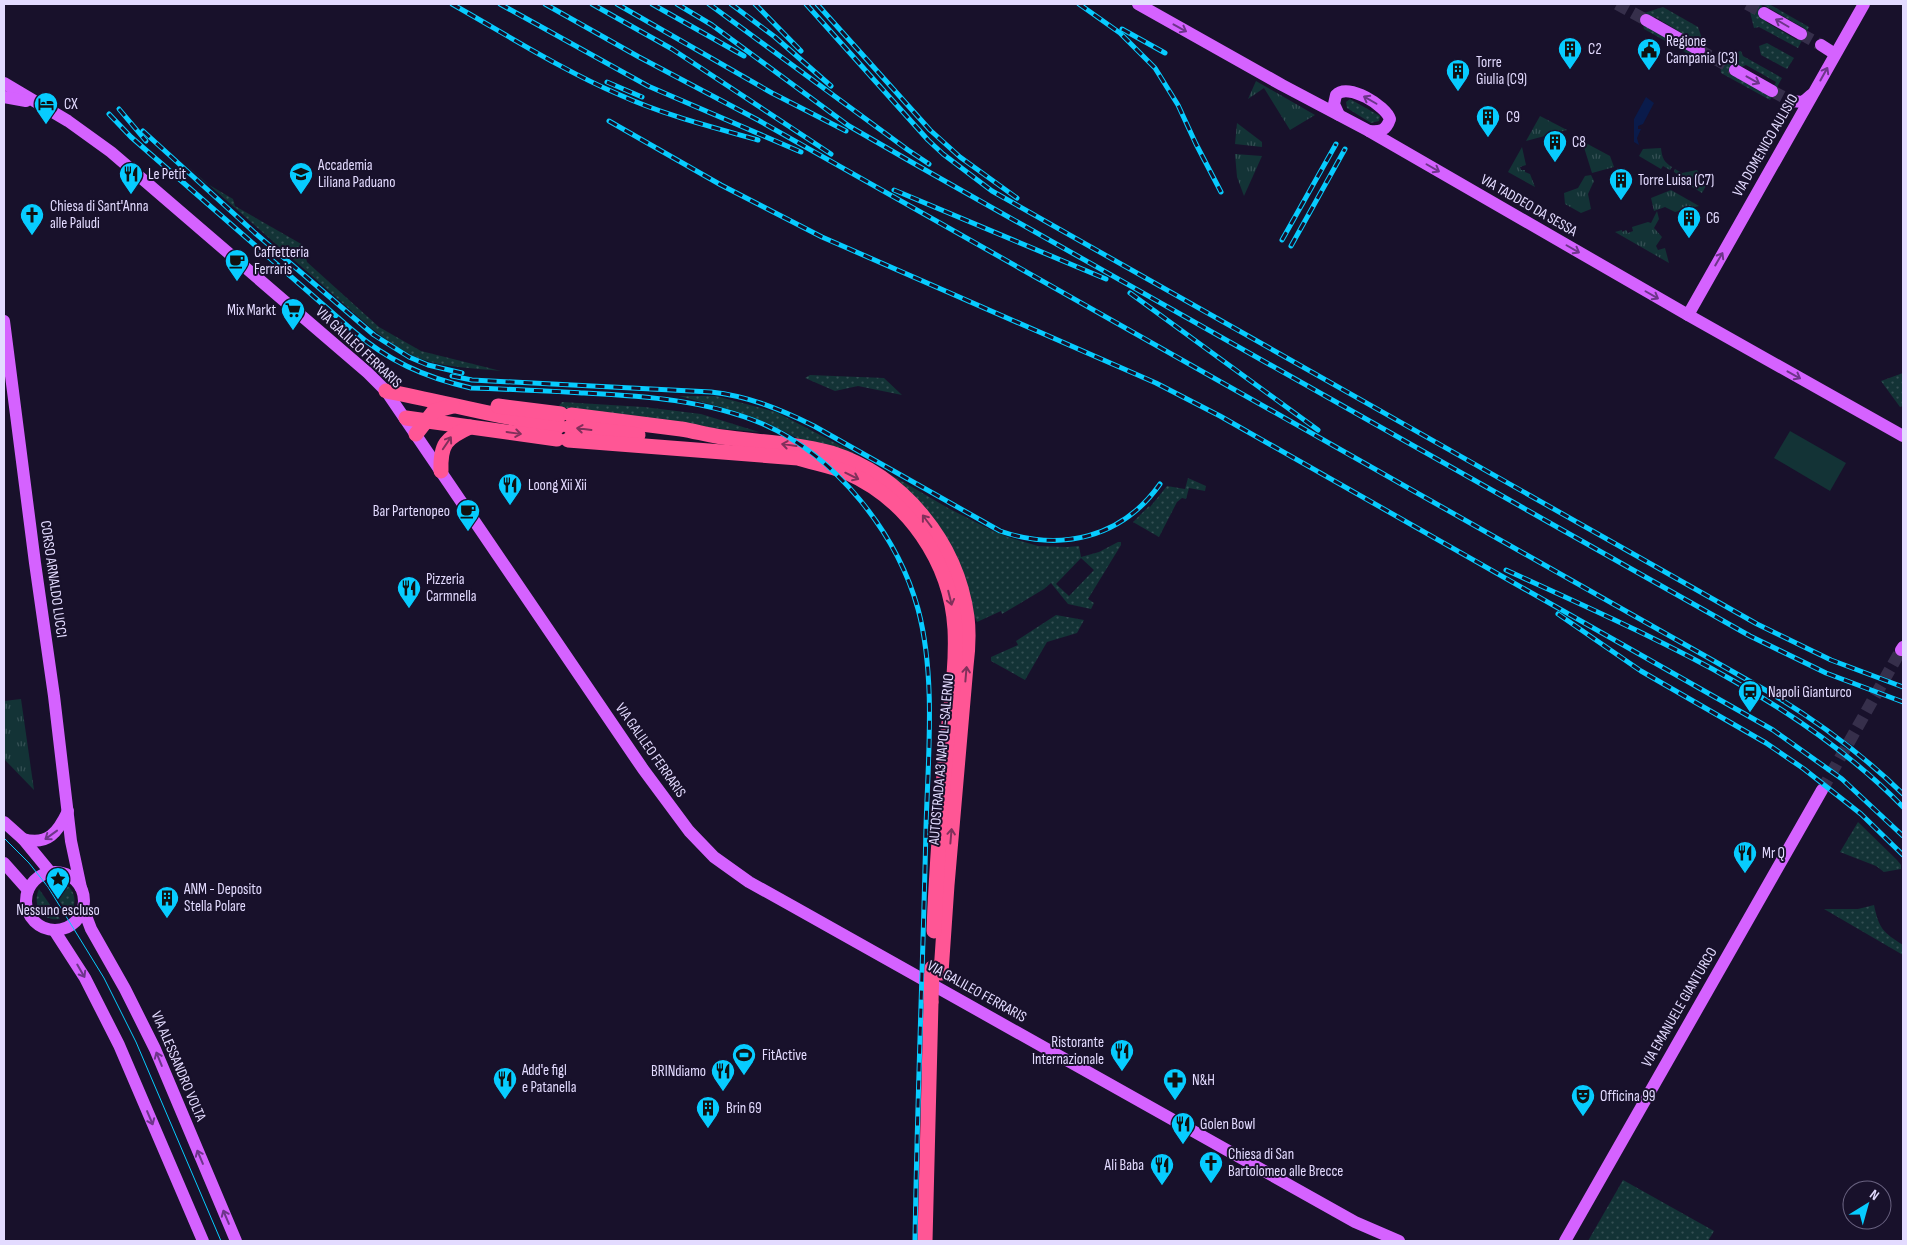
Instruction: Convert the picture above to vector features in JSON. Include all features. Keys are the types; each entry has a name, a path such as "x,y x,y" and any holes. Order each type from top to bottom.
{"highway":[{"path":"386,391 461,406 496,416 564,427 719,444"},
{"path":"416,434 425,420 434,411 461,406"},
{"path":"406,418 470,427 683,429 719,444"},
{"path":"441,470 442,453 445,444 455,434 470,427"},
{"name":"AUTOSTRADA A3 NAPOLI-SALERNO","path":"719,444 809,448 856,463 881,478 908,499 928,522 944,547 961,590 967,616 968,646 941,888 924,1241"},
{"name":"AUTOSTRADA A3 NAPOLI-SALERNO","path":"933,1241 935,1005"}],"main road":[{"name":"VIA TADDEO DA SESSA","path":"1138,4 1369,131 1688,315 1903,436"},
{"name":"VIA DOMENICO AULISIO","path":"1688,315 1864,4"},
{"path":"1764,13 1800,34"},
{"path":"1646,20 1699,50"},
{"path":"1821,46 1835,54"},
{"path":"1734,70 1772,91"},
{"name":"VIA GALILEO FERRARIS","path":"4,84 68,121 110,152 368,373 386,391 678,817 723,864 749,882 1355,1222 1386,1238 1399,1241"},
{"path":"1338,115 1334,104 1337,94 1344,90 1352,90 1383,108 1388,114 1390,119 1382,131 1369,131"},
{"path":"1791,101 1803,102 1813,94"},
{"name":"VIA GALILEO FERRARIS","path":"4,97 42,106"},
{"name":"CORSO ARNALDO LUCCI","path":"4,321 72,842 81,888"},
{"name":"VIA EMANUELE GIANTURCO","path":"1565,1241 1822,790"},
{"path":"23,839 37,841 46,839 57,831 68,811"},
{"path":"4,822 23,839 53,872 70,877 81,888 84,901 80,916 67,928 54,930 44,928 32,919 26,905 28,890 37,878 53,872 65,862 72,842"},
{"path":"4,863 28,890"},
{"name":"VIA ALESSANDRO VOLTA","path":"83,908 91,929 115,969 152,1042 236,1241"},
{"path":"54,930 85,978 119,1045 203,1241"}],"green space":[{"path":"1748,4 1761,4 1766,22 1797,40 1804,28 1762,4 1769,4 1809,27 1798,48 1759,27 1754,28"},
{"path":"1663,7 1698,27 1706,50 1692,56 1644,29 1641,14","holes":["1655,17 1697,42 1699,50 1646,20"]},
{"path":"1767,43 1794,58 1787,69 1761,55 1759,46"},
{"path":"1741,51 1743,56 1782,78 1770,100 1721,73 1719,57","holes":["1746,65 1776,82 1770,94 1730,72"]},
{"path":"1256,81 1315,115 1290,130 1264,88 1248,99"},
{"path":"1350,99 1380,116 1379,121 1371,123 1347,108 1346,102"},
{"path":"1540,116 1567,130 1526,141"},
{"path":"1237,123 1262,142 1262,147 1235,144"},
{"path":"1582,141 1610,156 1614,167 1592,173"},
{"path":"1522,147 1526,165 1520,167 1521,170 1525,170 1525,172 1530,174 1535,187 1508,172"},
{"path":"1661,148 1664,159 1672,167 1670,170 1663,166 1661,169 1639,156 1643,149"},
{"path":"1235,154 1262,156 1244,196 1237,177"},
{"path":"1675,169 1682,173 1697,170 1706,186 1702,193 1679,179 1680,176 1674,172"},
{"path":"1591,175 1594,181 1588,194 1591,209 1581,213 1565,204 1564,193 1578,188 1585,176"},
{"path":"208,184 233,199 235,206 303,245 307,262 379,327 421,351 501,371 450,366 431,362 396,346 372,329"},
{"path":"1671,190 1699,206 1675,212 1665,207 1654,211 1651,198"},
{"path":"1657,211 1659,219 1654,228 1662,237 1656,246 1658,250 1665,248 1669,263 1615,232 1626,230 1628,233 1633,231 1632,227 1648,222 1651,223"},
{"path":"1903,373 1903,406 1900,407 1881,381"},
{"path":"810,375 884,378 902,395 858,386 835,391 805,378"},
{"path":"679,396 716,396 776,412 845,448 948,508 1008,537 1038,546 1079,546 1081,557 1099,552 1118,542 1121,542 1121,545 1088,599 1094,603 1091,609 1068,604 1051,583 1002,614 1001,611 977,622 971,608 958,558 941,529 801,440 765,422","holes":["1081,558 1094,570 1069,596 1056,584"]},
{"path":"562,402 644,407 701,414 759,432 710,428 558,407"},
{"path":"1790,431 1846,463 1830,491 1774,458"},
{"path":"1188,478 1206,486 1205,491 1189,488 1186,499 1182,498 1177,502 1159,537 1133,522 1150,507 1167,486 1185,489"},
{"path":"1056,615 1084,620 1077,633 1047,642 1025,680 991,661 991,657 1018,645 1016,641"},
{"path":"21,699 34,790 4,759 4,701"},
{"path":"1858,822 1897,860 1901,865 1901,869 1884,872 1876,866 1840,852"},
{"path":"56,880 67,885 73,894 74,904 69,915 46,882"},
{"path":"39,889 60,919 48,918 40,911 37,900"},
{"path":"1874,905 1880,925 1891,937 1903,945 1903,955 1824,909 1858,909"},
{"path":"1623,1180 1714,1231 1708,1241 1588,1241"}],"water":[{"path":"1646,97 1654,103 1643,124 1638,126 1638,129 1641,129 1637,138 1639,145 1634,142 1634,119"}],"tunnel":[{"path":"1617,4 1646,20"},
{"path":"1747,4 1764,13"},
{"path":"1801,34 1821,45"},
{"path":"1699,50 1735,70"},
{"path":"1772,91 1791,101"},
{"path":"1822,790 1901,650"}],"tram line":[{"path":"4,838 29,863 48,887 104,978 136,1042 221,1241"}],"railway":[{"path":"452,4 556,63 620,95 671,115 758,140"},
{"path":"500,4 648,86 801,152"},
{"path":"545,4 639,57 758,120 1767,691 1838,738 1903,794"},
{"path":"592,4 672,49 831,154"},
{"path":"617,4 772,93 846,131"},
{"path":"652,4 744,56"},
{"path":"677,4 712,25 849,126 913,163 1750,636 1826,673 1903,702"},
{"path":"709,4 929,164"},
{"path":"731,4 775,37 831,86"},
{"path":"755,4 801,51"},
{"path":"806,4 928,140 943,154 992,191 1757,624 1831,660 1903,687"},
{"path":"817,4 930,130 960,157 1017,198"},
{"path":"1079,4 1120,33 1155,68 1178,105 1221,192"},
{"path":"1122,29 1165,53"},
{"path":"607,82 642,97"},
{"path":"119,109 146,141"},
{"path":"109,114 131,137 351,329 393,359 438,379 471,388 607,394 652,398 697,404 741,416 763,424 790,438 815,456 839,477 860,500 879,526 895,553 918,609 924,635 929,689 930,717 915,1241"},
{"path":"609,121 721,185 822,237 1156,383 1220,416 1773,730 1842,779 1903,836"},
{"path":"143,131 255,233 374,335 409,357 428,365 462,373"},
{"path":"1282,240 1336,144"},
{"path":"1291,246 1345,149"},
{"path":"894,190 1106,279"},
{"path":"1130,293 1318,430"},
{"path":"452,376 472,380 711,392 751,400 789,414 814,426 1000,531 1023,537 1067,540 1089,536 1109,528 1128,517 1145,502 1160,484"},
{"path":"1506,570 1664,644 1766,700 1815,732 1861,768 1903,807"},
{"path":"1558,614 1641,671 1766,743 1804,769 1861,814 1903,855"}],"place":[{"name":"C2","path":"1570,70"},
{"name":"Regione Campania (C3)","path":"1649,71"},
{"name":"Torre Giulia (C9)","path":"1458,92"},
{"name":"CX","path":"46,125"},
{"name":"C9","path":"1488,138"},
{"name":"C8","path":"1555,163"},
{"name":"Le Petit","path":"131,195"},
{"name":"Accademia Liliana Paduano","path":"301,195"},
{"name":"Torre Luisa (C7)","path":"1621,201"},
{"name":"Chiesa di Sant'Anna alle Paludi","path":"32,236"},
{"name":"C6","path":"1689,239"},
{"name":"Caffetteria Ferraris","path":"237,282"},
{"name":"Mix Markt","path":"293,331"},
{"name":"Loong Xii Xii","path":"510,506"},
{"name":"Bar Partenopeo","path":"468,532"},
{"name":"Pizzeria Carmnella","path":"409,609"},
{"name":"Napoli Gianturco","path":"1750,713"},
{"name":"Mr Q","path":"1745,874"},
{"name":"Nessuno escluso","path":"58,900"},
{"name":"ANM - Deposito Stella Polare","path":"167,919"},
{"name":"Ristorante Internazionale","path":"1122,1072"},
{"name":"FitActive","path":"744,1076"},
{"name":"BRINdiamo","path":"723,1092"},
{"name":"Add'e figl e Patanella","path":"505,1100"},
{"name":"N&H","path":"1175,1101"},
{"name":"Officina 99","path":"1583,1117"},
{"name":"Brin 69","path":"708,1129"},
{"name":"Golen Bowl","path":"1183,1145"},
{"name":"Chiesa di San Bartolomeo alle Brecce","path":"1211,1184"},
{"name":"Ali Baba","path":"1162,1186"}]}
